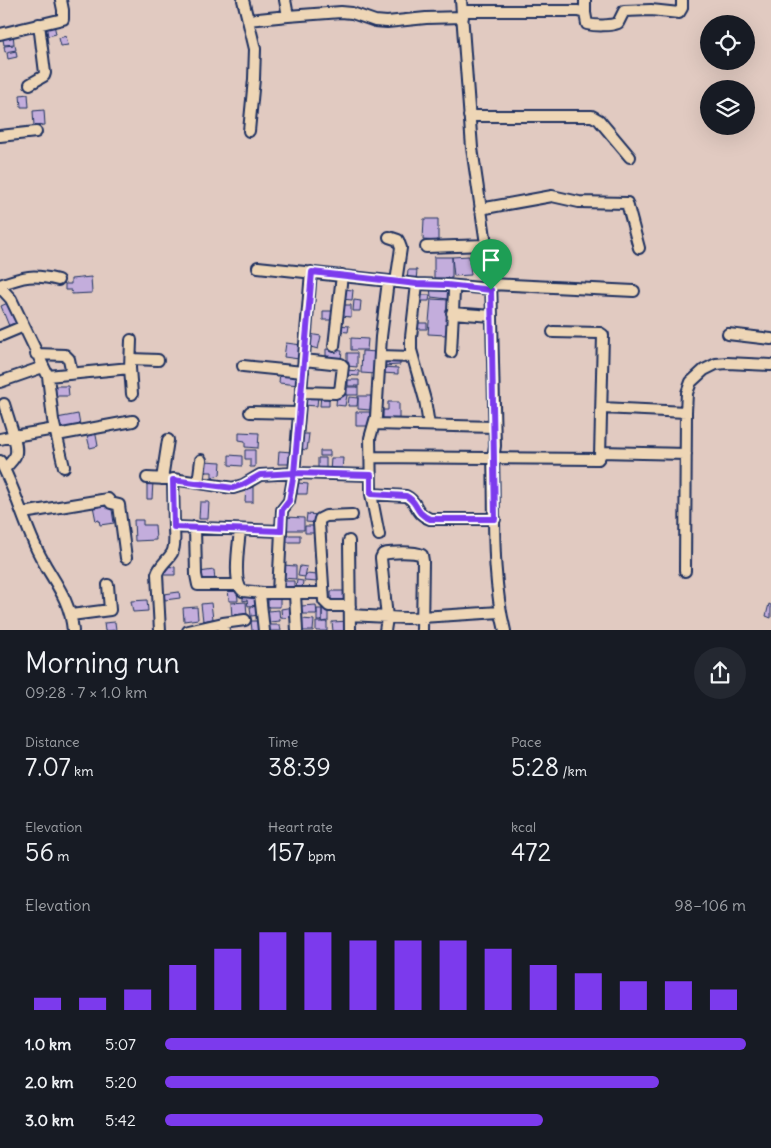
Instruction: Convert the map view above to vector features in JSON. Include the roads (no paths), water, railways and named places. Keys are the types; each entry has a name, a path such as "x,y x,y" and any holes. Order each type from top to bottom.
{"street":[{"path":"0,34 63,19 61,0"},
{"path":"243,0 255,49 249,131"},
{"path":"285,0 288,16"},
{"path":"461,0 473,158 491,287 496,568 500,612 504,630"},
{"path":"585,0 587,24 593,25 614,25 618,22 624,11 651,10 679,13 682,8 682,0"},
{"path":"248,20 341,12 352,13 375,21 387,22 462,14 585,12"},
{"path":"30,84 44,76 45,73 39,24"},
{"path":"469,116 592,116 600,120 630,157"},
{"path":"0,136 36,132"},
{"path":"480,209 552,196 578,202 627,203 639,248"},
{"path":"379,535 371,494 370,438 375,424 380,356 392,281 401,248 398,240 389,237"},
{"path":"426,247 486,245"},
{"path":"258,266 417,284 634,290"},
{"path":"278,594 282,510 289,501 294,473 312,272"},
{"path":"334,346 342,275"},
{"path":"58,280 34,276 16,279 0,288 11,300 45,372 64,468"},
{"path":"417,284 411,337 413,357 426,400 429,425"},
{"path":"451,352 454,291"},
{"path":"452,313 492,316"},
{"path":"0,336 24,326"},
{"path":"371,457 595,460 600,456 603,335 600,333 553,332"},
{"path":"728,334 771,339"},
{"path":"131,340 132,394"},
{"path":"36,354 65,355 70,359 72,373"},
{"path":"380,356 413,357"},
{"path":"0,382 45,372 72,373 158,360"},
{"path":"301,392 340,391 342,366 338,363 304,360"},
{"path":"685,571 686,412 687,393 691,382 704,370 716,364 771,365"},
{"path":"243,366 303,372"},
{"path":"4,404 18,452 16,458 2,465 34,544 66,598 72,615 73,630"},
{"path":"602,408 686,412"},
{"path":"250,412 299,414"},
{"path":"0,439 133,421"},
{"path":"375,424 494,427"},
{"path":"162,479 168,440"},
{"path":"600,452 686,454"},
{"path":"198,483 201,460"},
{"path":"147,478 233,488 260,475 294,473 371,475"},
{"path":"160,630 157,574 174,546 173,480"},
{"path":"371,494 406,496 411,499 421,515 430,519 495,519"},
{"path":"23,513 108,499 111,503 119,506 126,558"},
{"path":"352,515 326,516 320,519 323,593 324,601 329,606 387,618 500,612"},
{"path":"174,527 281,531"},
{"path":"195,528 198,585 238,585"},
{"path":"240,530 237,563 238,585 241,590 278,594 323,593"},
{"path":"349,541 350,630"},
{"path":"385,630 387,618 382,554 390,553 417,553 422,555 424,560 422,630"},
{"path":"72,615 110,610 108,585"},
{"path":"263,592 260,594 260,598 264,630"},
{"path":"295,594 298,630"},
{"path":"188,630 223,627 245,620"}]}
